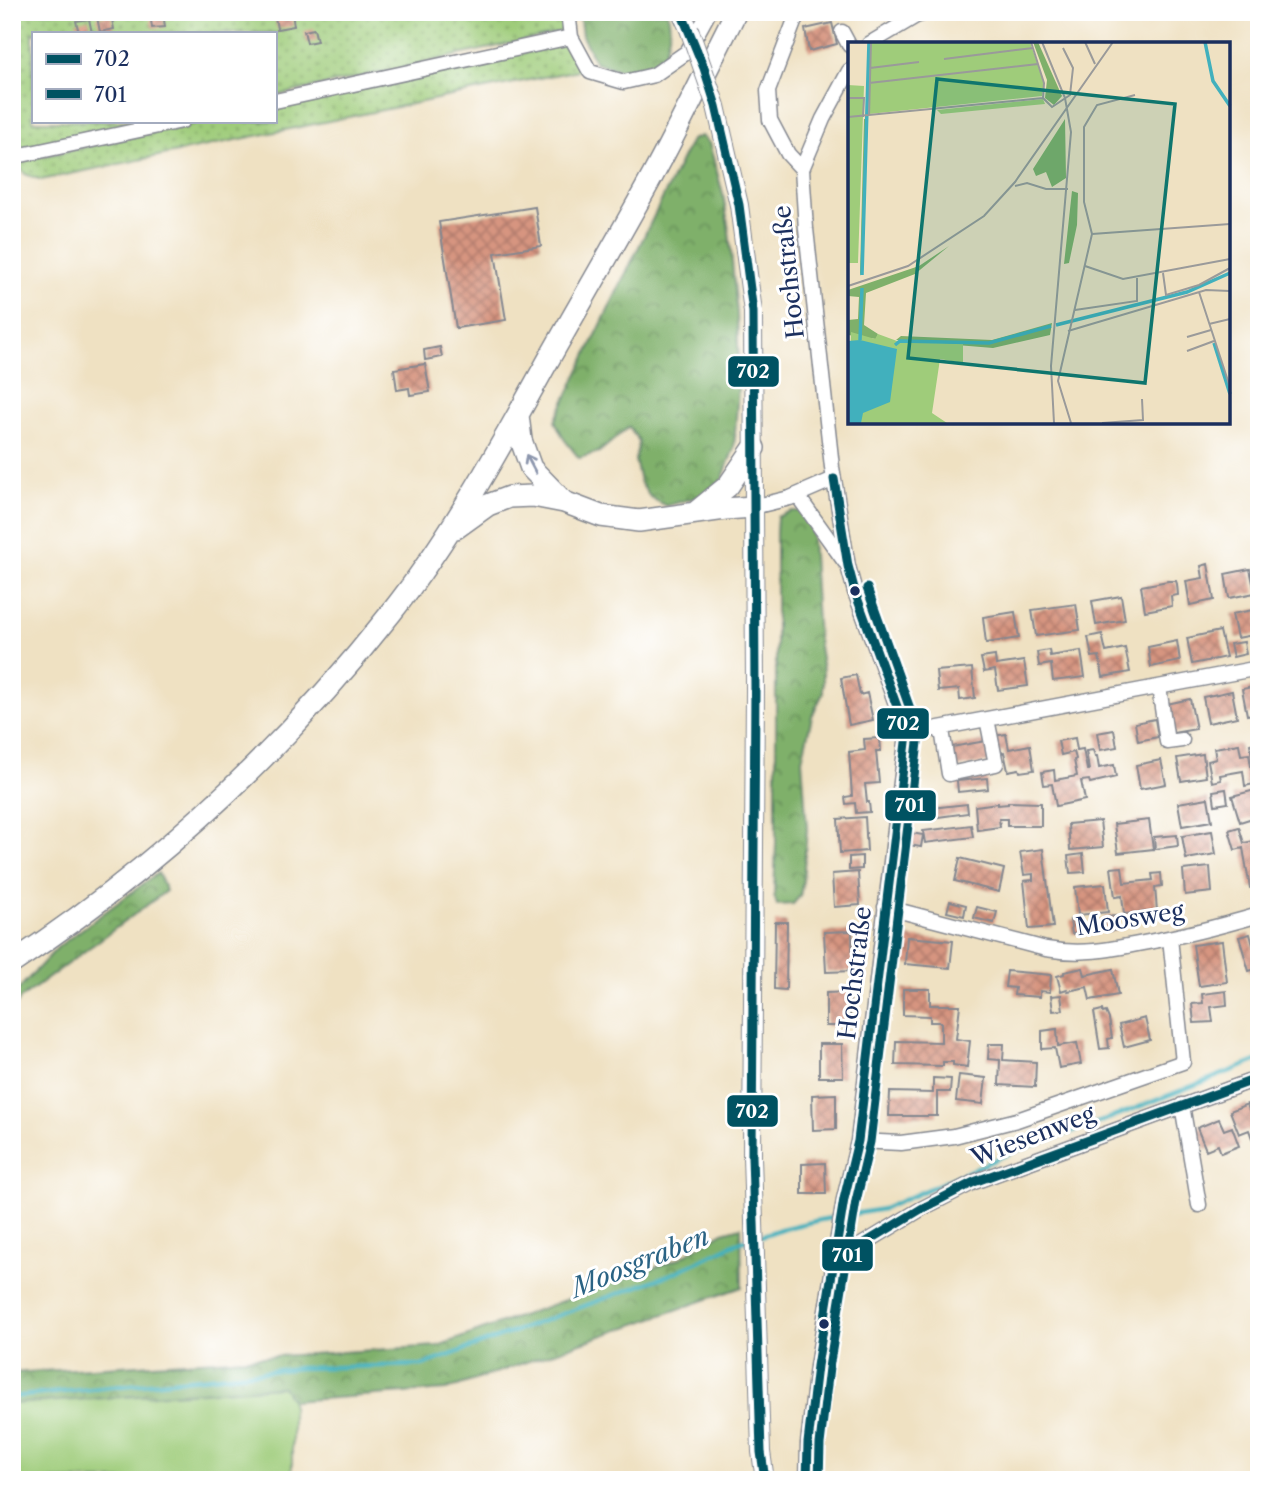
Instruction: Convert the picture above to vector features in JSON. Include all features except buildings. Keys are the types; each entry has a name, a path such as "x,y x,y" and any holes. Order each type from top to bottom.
{"highway":[{"path":"12,963 81,915 187,830 280,741 323,695 391,613 470,498 518,415 654,174 736,12"},
{"path":"518,415 521,440 531,468 564,502"},
{"path":"695,513 727,486 754,448"},
{"path":"446,535 488,505 509,498 533,496 564,502 601,516 639,521 753,507"}],"main road":[{"path":"685,20 716,106 739,205 753,312 755,689 752,1156 761,1452 765,1480"}],"street":[{"path":"568,12 571,37 590,72 624,82 654,75 687,52 709,12"},
{"path":"798,12 768,90 770,120 788,155 802,169"},
{"path":"872,42 916,16 929,12"},
{"path":"276,101 571,37"},
{"name":"Hochstraße","path":"807,1480 808,1443 817,1366 844,1199 858,1141 907,734 848,566 834,479 806,229 802,169 823,119 848,73"},
{"path":"12,157 177,122"},
{"path":"753,507 797,495 834,479"},
{"path":"797,495 848,566"},
{"path":"907,734 1259,668"},
{"path":"1159,687 1167,742 1182,740"},
{"path":"939,728 943,736 949,774 996,764 986,719"},
{"name":"Moosweg","path":"885,907 1063,952 1093,952 1170,938 1259,915"},
{"path":"858,1141 901,1143 954,1136 1017,1120 1183,1062 1170,938"},
{"name":"Wiesenweg","path":"835,1261 921,1209 974,1182 1259,1078"},
{"path":"1182,1105 1199,1206"}],"green space":[{"path":"12,12 564,12 566,31 276,96 276,32 32,32 32,122 153,122 12,151"},
{"path":"579,12 667,12 670,28 664,55 645,66 631,70 616,69 595,62 582,36"},
{"path":"570,43 583,69 41,180 25,174 16,162 202,122 276,122 276,106"},
{"path":"701,136 709,143 723,194 729,231 737,313 739,373 734,448 722,480 701,496 666,506 650,497 640,482 635,460 639,441 629,427 599,452 579,458 564,439 555,421 691,140"},
{"path":"791,511 803,511 811,521 823,693 812,716 802,760 807,829 800,896 793,904 777,905 774,895 776,533 777,517"},
{"path":"158,873 166,891 20,999 12,1011 12,996 59,946"},
{"path":"741,1227 742,1287 446,1390 292,1401 283,1387 12,1404 12,1373 438,1346 678,1259 723,1232"},
{"path":"283,1387 292,1401 292,1480 280,1480 267,1473 170,1474 169,1480 12,1480 12,1404"}],"waterway":[{"name":"Moosgraben","path":"758,1237 820,1220 883,1209 1017,1150 1103,1121 1259,1060"},
{"name":"Moosgraben","path":"12,1397 300,1368 423,1365 674,1273 749,1239"}],"transit line":[{"name":"702","path":"681,12 716,106 739,205 753,312 755,689 752,1156 761,1452 765,1480"},
{"name":"702","path":"807,1480 808,1443 817,1366 844,1199 858,1141 907,734 855,592 848,566 834,479"},
{"name":"701","path":"819,1480 820,1444 829,1368 856,1201 870,1142 919,734 867,588"},
{"name":"702","path":"835,1261 921,1209 974,1182 1259,1078"}]}
